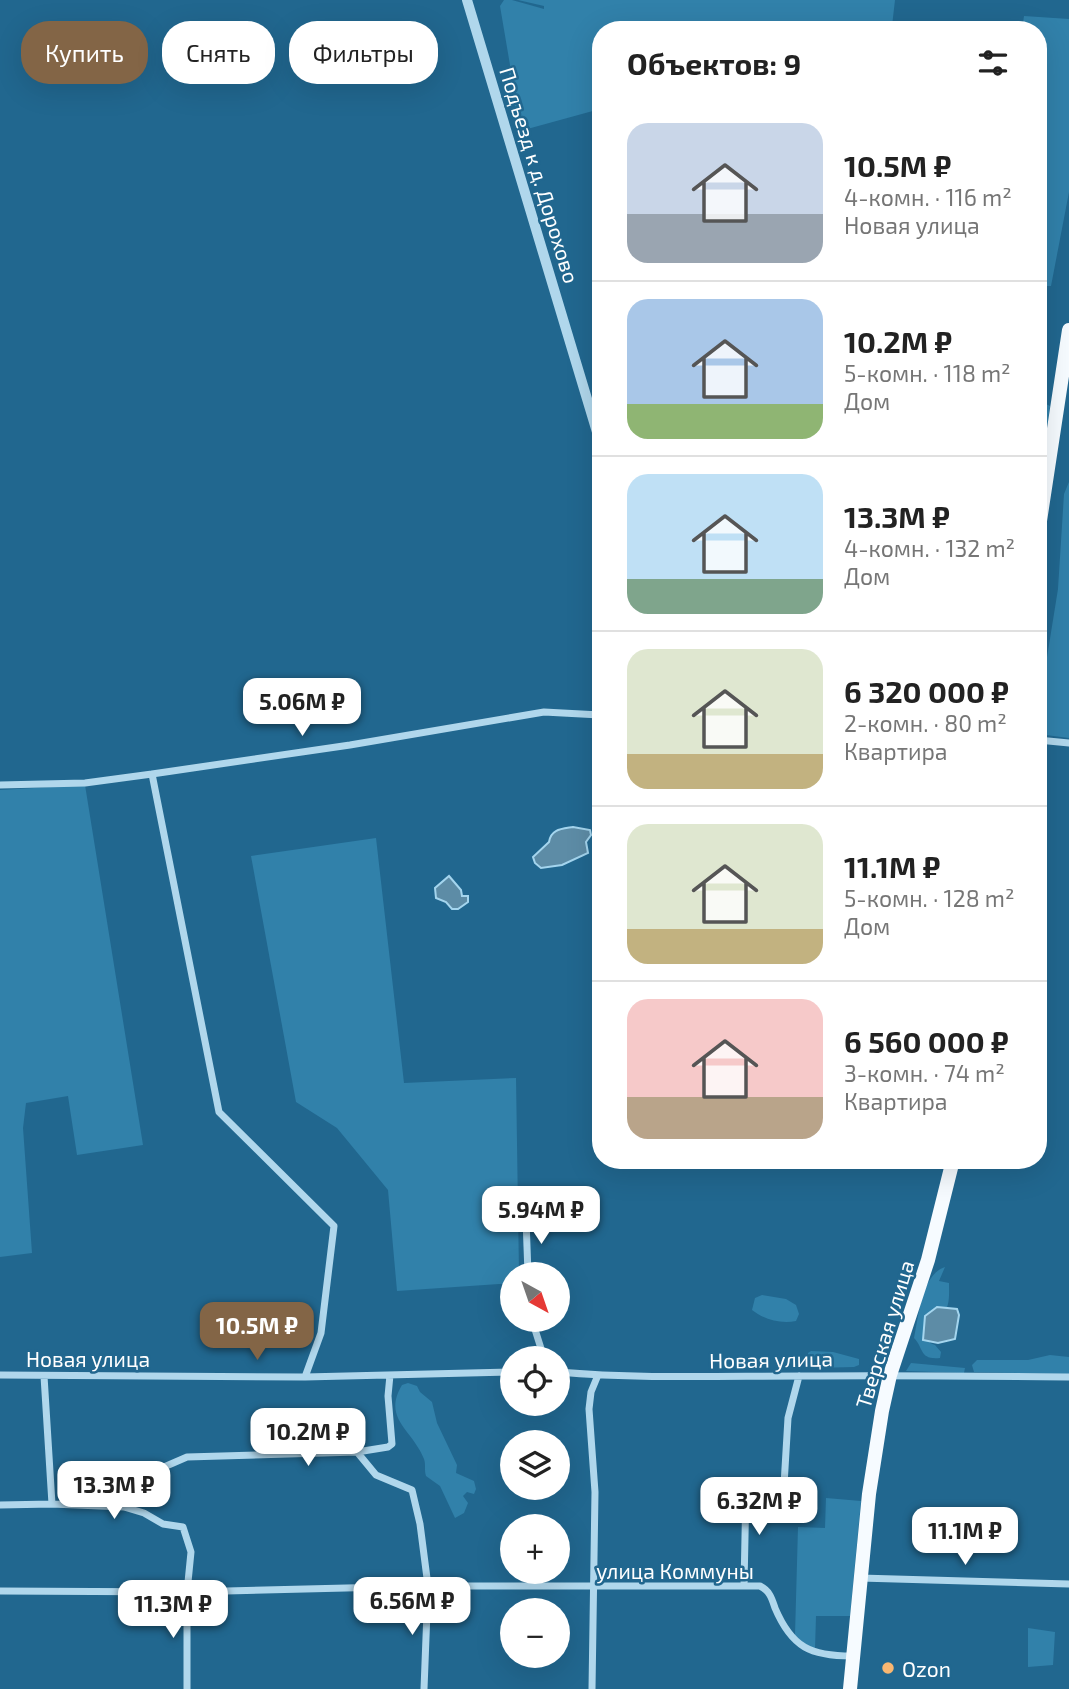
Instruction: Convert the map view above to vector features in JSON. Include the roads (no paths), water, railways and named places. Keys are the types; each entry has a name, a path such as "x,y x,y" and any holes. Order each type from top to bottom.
{"main road":[{"path":"1047,475 1069,330"},
{"name":"Тверская улица","path":"850,1689 870,1482 882,1410 890,1375 928,1260 951,1169"}],"street":[{"name":"Подъезд к д. Дорохово","path":"467,0 592,415"},
{"path":"0,785 85,783 350,745 544,712 592,715"},
{"path":"1047,741 1069,743"},
{"path":"152,774 219,1112 334,1227 321,1333 305,1377"},
{"path":"526,1219 528,1262"},
{"name":"Новая улица","path":"0,1375 305,1377 500,1372"},
{"name":"Новая улица","path":"570,1373 710,1378 890,1375 1069,1377"},
{"path":"124,1507 158,1470 187,1457 357,1452 388,1447 392,1444 388,1396 390,1375"},
{"path":"592,1689 595,1492 589,1409 591,1392 598,1375"},
{"path":"44,1376 52,1504"},
{"path":"744,1586 747,1488 776,1490 784,1485 788,1418 799,1376"},
{"path":"357,1452 376,1475 411,1490 428,1586 424,1689"},
{"path":"0,1506 52,1504 124,1507 144,1513 163,1524 183,1527 191,1552 187,1592 187,1689"},
{"path":"860,1577 1069,1584"},
{"name":"улица Коммуны","path":"0,1591 187,1592 428,1586 744,1586 765,1588 787,1629 812,1653 852,1656"}],"place":[{"name":"Ozon","path":"888,1668"}]}
